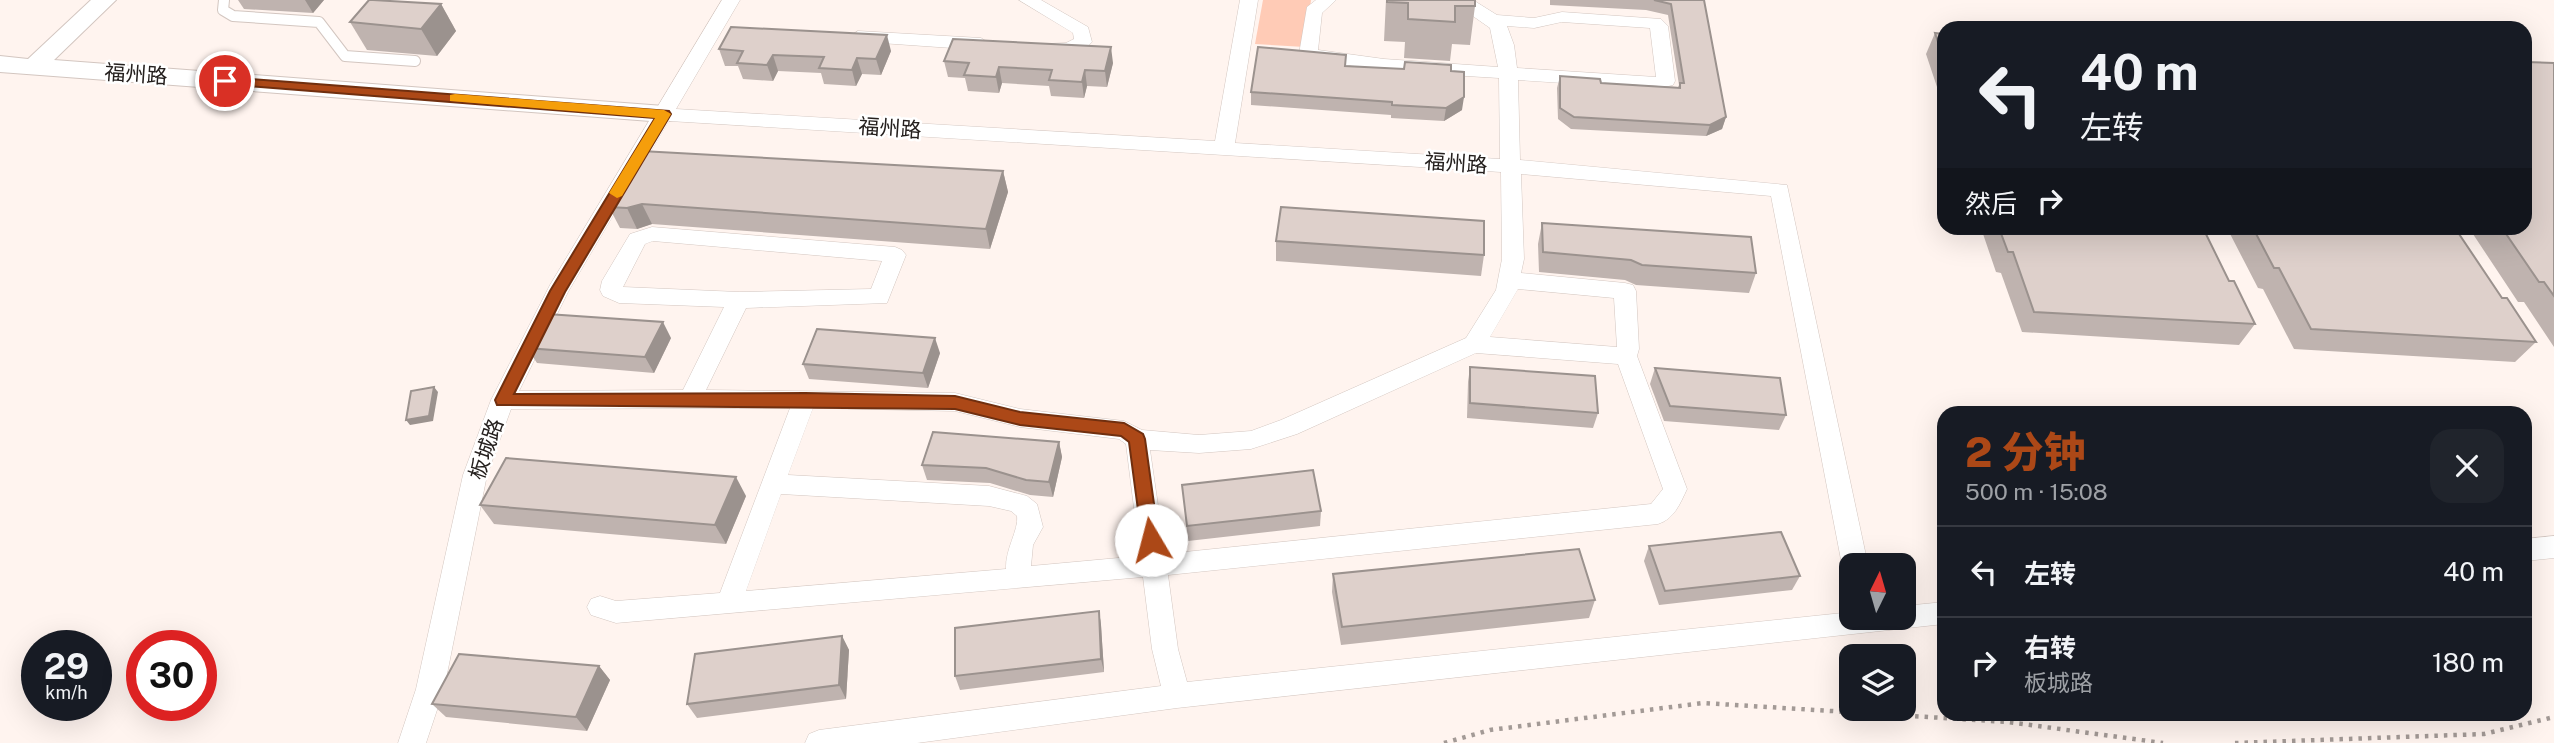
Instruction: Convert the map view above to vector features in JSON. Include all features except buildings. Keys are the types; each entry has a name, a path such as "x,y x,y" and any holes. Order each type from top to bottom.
{"street":[{"path":"33,67 104,0"},
{"name":"板城路","path":"412,743 430,689 475,475 503,400 558,291 664,114 722,29 732,0"},
{"path":"1028,0 1082,31 1083,42 1069,49 1028,47"},
{"path":"1224,149 1249,0"},
{"path":"1327,0 1312,11 1308,54 1384,65 1493,71 1508,75 1655,83 1666,80 1659,26 1655,23 1562,17 1534,23 1494,20"},
{"path":"1458,0 1487,13 1494,20 1503,36 1508,75 1513,259 1507,291 1474,344"},
{"path":"837,36 1001,45"},
{"name":"福州路","path":"0,64 664,114 1510,166 1780,190"},
{"path":"1780,190 1853,553"},
{"path":"652,234 895,255 879,297 740,300 619,295 611,290 613,281 637,240 652,234"},
{"path":"600,607 616,612 732,604 1658,514 1669,502 1675,489 1626,356 1628,349 1625,291 1509,280"},
{"path":"690,400 740,300"},
{"path":"503,400 805,399 955,402 1020,418 1124,430 1137,439 1199,444 1251,440 1289,427 1474,344 1626,356"},
{"path":"732,604 733,588 805,399"},
{"path":"1137,439 1165,649 1177,696"},
{"path":"772,484 989,496 1018,503 1028,511 1031,527 1021,538 1017,554 1018,578"},
{"path":"2532,549 2554,547"},
{"path":"1916,616 1937,614"},
{"path":"819,743 1177,696 1839,623"}],"lane":[{"path":"224,0 223,10 233,16 319,22 345,57 415,61"}],"path":[{"path":"1444,743 1490,730 1703,703 1937,718"},
{"path":"2235,743 2484,734 2554,717"},
{"path":"1992,721 2163,743"}],"shaded area":[{"path":"1263,0 1311,0 1305,47 1255,44"}],"slow traffic":[{"path":"455,98 664,114 617,193"}],"route":[{"path":"225,81 664,114 558,291 503,400 805,399 955,402 1020,418 1124,430 1137,439 1151,540"}]}
